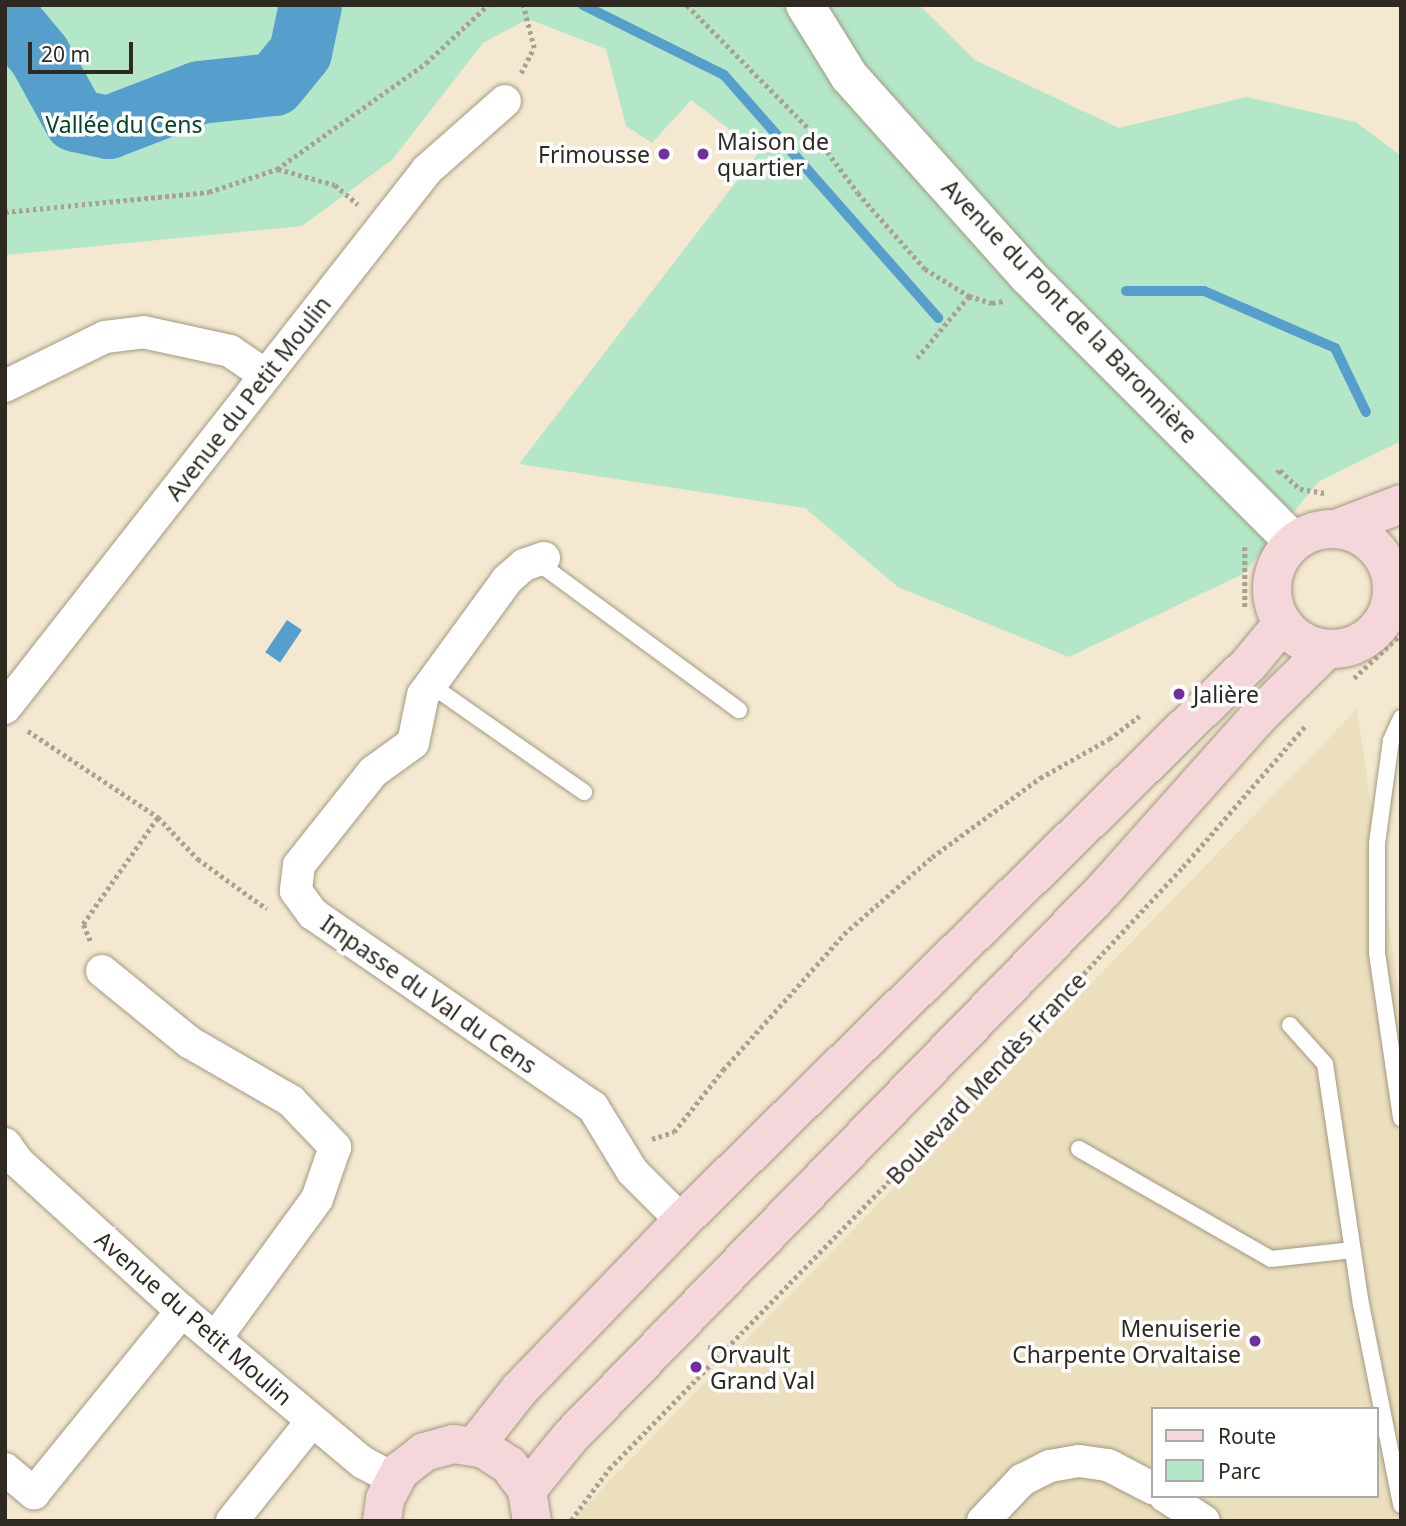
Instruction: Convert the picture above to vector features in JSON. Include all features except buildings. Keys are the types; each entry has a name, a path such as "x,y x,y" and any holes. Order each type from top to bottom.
{"main road":[{"path":"1336,512 1373,545 1388,568 1396,591 1387,612 1371,634 1352,645 1327,649 1305,643 1283,623 1274,603 1273,581 1283,555 1294,542 1314,532 1336,512 1401,504"},
{"path":"475,1446 519,1390 682,1221 1249,664 1283,623"},
{"name":"Boulevard Mendès France","path":"529,1506 571,1436 1103,891 1260,715 1327,649"},
{"path":"382,1521 394,1479 415,1457 434,1448 475,1446 509,1465 529,1506"}],"street":[{"name":"Avenue du Pont de la Baronnière","path":"805,5 849,76 1019,266 1294,542"},
{"name":"Avenue du Petit Moulin","path":"5,708 427,170 505,101"},
{"path":"5,386 105,337 143,332 230,351 265,375"},
{"name":"Impasse du Val du Cens","path":"540,560 507,580 423,695 413,743 373,772 299,866 296,891 313,914 593,1107 632,1171 682,1221"},
{"path":"102,971 189,1042 290,1101 335,1147 317,1199 215,1339"},
{"name":"Avenue du Petit Moulin","path":"5,1144 18,1162 182,1311 362,1462 394,1479"},
{"path":"5,1469 34,1493 182,1311"},
{"path":"232,1521 312,1421"},
{"path":"983,1521 1022,1480 1050,1466 1079,1461 1108,1465 1150,1487"},
{"path":"1168,1498 1204,1521"}],"lane":[{"path":"540,560 739,710"},
{"path":"431,685 584,792"},
{"path":"1401,718 1391,740 1377,843 1377,953 1401,1118"},
{"path":"1290,1025 1325,1064 1353,1250 1401,1505"},
{"path":"1079,1149 1271,1259 1353,1250"}],"path":[{"path":"5,212 209,192 277,169 426,64 488,5"},
{"path":"505,101 534,48 523,5"},
{"path":"687,5 815,135 858,193 925,269 969,296 992,303 1002,302 1012,293"},
{"path":"277,169 335,185 386,225"},
{"path":"917,358 969,296"},
{"path":"1245,615 1245,543 1232,519 1280,470 1300,489 1336,512"},
{"path":"1345,687 1401,634"},
{"path":"610,1135 643,1142 674,1132 844,934 954,841 1040,778 1110,739 1149,708"},
{"name":"Boulevard Mendès France","path":"571,1521 572,1513 609,1469 931,1138 1183,867 1308,722"},
{"path":"102,971 83,924 158,817"}],"shaded area":[{"path":"1357,709 1401,1006 1401,1521 571,1521"}],"green space":[{"name":"Vallée du Cens","path":"5,5 919,5 975,60 1119,128 1246,97 1356,122 1401,156 1401,441 1318,482 1243,574 1069,657 898,587 805,508 519,464 759,152 691,100 652,143 626,126 606,49 528,19 483,43 392,160 302,226 5,255"}],"water":[{"path":"287,620 302,630 280,662 265,652"}],"waterway":[{"path":"8,5 10,20 39,55 75,120 108,127 199,92 274,84 300,52 310,5"},
{"path":"583,5 724,75 938,318"},
{"path":"1126,291 1204,291 1335,348 1366,412"}],"place":[{"name":"Frimousse","path":"664,154"},
{"name":"Maison de quartier","path":"703,154"},
{"name":"Jalière","path":"1179,694"},
{"name":"Menuiserie Charpente Orvaltaise","path":"1255,1341"},
{"name":"Orvault Grand Val","path":"696,1367"}]}
